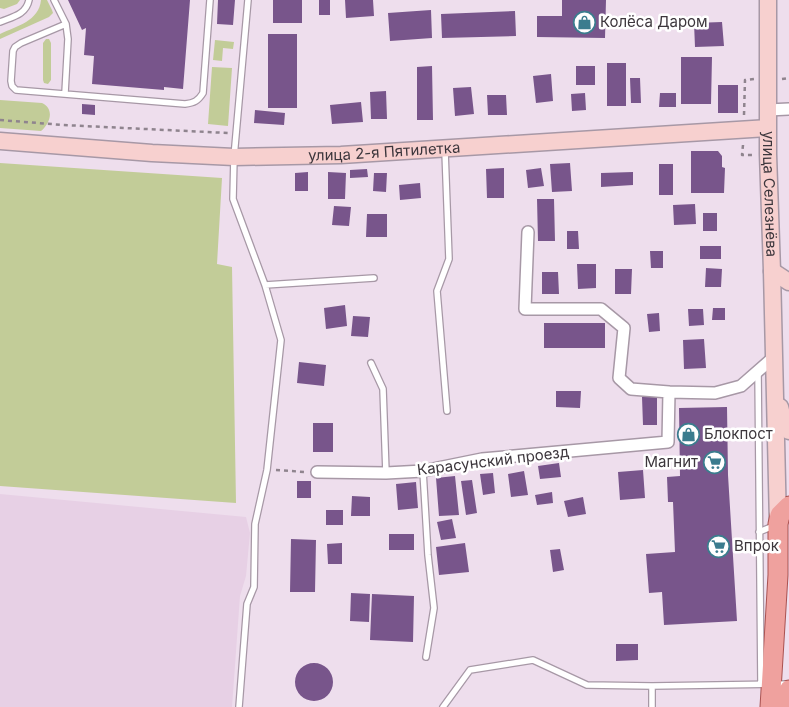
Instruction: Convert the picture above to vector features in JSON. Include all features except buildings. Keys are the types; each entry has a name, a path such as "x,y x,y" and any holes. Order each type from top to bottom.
{"main road":[{"name":"улица Селезнёва","path":"768,0 767,128 778,524"},
{"name":"улица 2-я Пятилетка","path":"0,141 152,153 234,157 341,155 767,128"},
{"path":"772,271 789,282"},
{"name":"улица Селезнёва","path":"774,388 789,431"},
{"path":"770,707 778,686 778,524 780,515 789,506"},
{"path":"778,575 780,584 789,599"},
{"path":"778,686 786,698 786,707"}],"street":[{"path":"768,110 789,109"},
{"path":"528,232 525,309 601,309 624,328 620,378 631,389 715,393 741,386 774,357"},
{"name":"Карасунский проезд","path":"317,472 386,473 423,471 482,459 668,442 669,392"}],"lane":[{"path":"0,22 20,14 30,0"},
{"path":"54,0 66,24 68,39 65,93"},
{"path":"66,24 15,47 13,51 11,81 12,86 16,90 185,104 194,103 203,93 210,0"},
{"path":"239,707 247,604 254,587 255,524 267,470 281,340 266,285 233,199 234,157 248,0"},
{"path":"445,148 449,259 437,291 447,411"},
{"path":"266,285 374,278"},
{"path":"371,363 383,389 386,473"},
{"path":"443,707 470,670 533,660 587,685 778,686 759,532 758,371"},
{"path":"423,471 428,554 434,608 426,657"},
{"path":"759,532 778,524"},
{"path":"652,686 652,707"}],"path":[{"path":"0,120 236,134"},
{"path":"267,470 317,472"}],"shaded area":[{"path":"0,494 246,517 250,533 246,576 240,596 232,707 0,707"}],"green space":[{"path":"0,0 20,0 17,4 4,9 0,8"},
{"path":"41,0 47,0 52,10 53,13 49,17 0,39 0,34 32,18"},
{"path":"46,39 49,39 51,43 51,80 48,84 44,83 43,80 43,43"},
{"path":"215,40 234,42 233,49 223,48 222,61 213,60"},
{"path":"212,67 232,68 228,126 208,124"},
{"path":"0,100 42,103 49,109 49,121 41,131 0,128"},
{"path":"0,163 222,178 217,264 232,267 236,503 0,486"}],"place":[{"name":"Колёса Даром","path":"584,22"},
{"name":"Блокпост","path":"688,434"},
{"name":"Магнит","path":"714,462"},
{"name":"Впрок","path":"718,546"}]}
